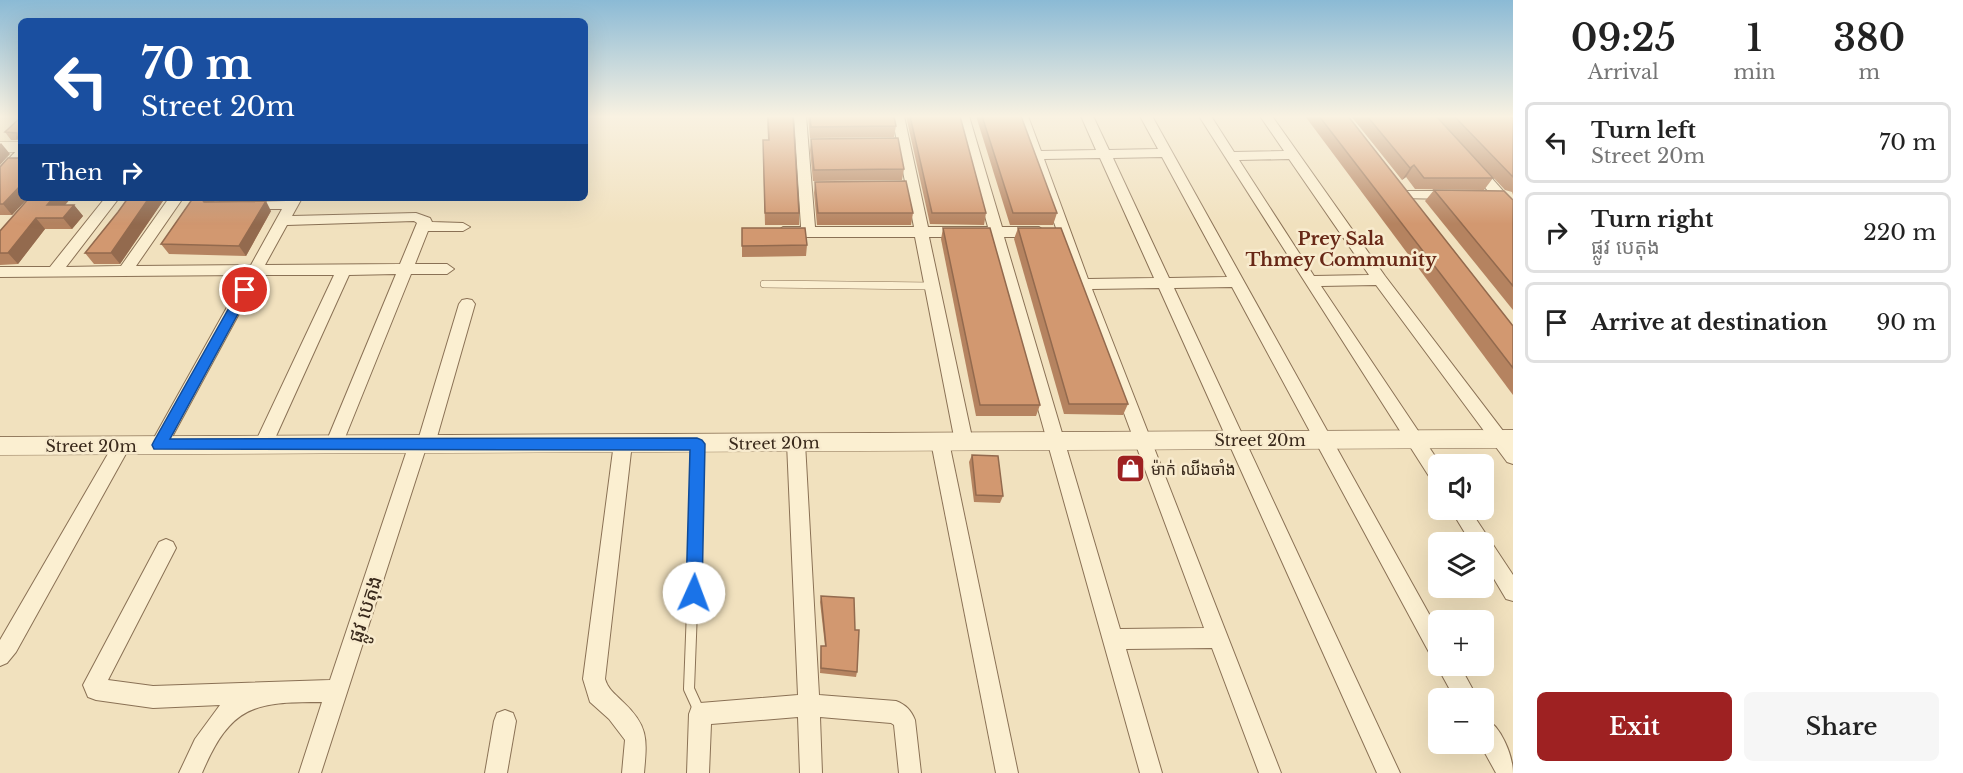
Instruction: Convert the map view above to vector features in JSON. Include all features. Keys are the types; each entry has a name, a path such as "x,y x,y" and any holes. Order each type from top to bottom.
{"street":[{"path":"808,232 811,187 809,152"},
{"path":"900,152 906,186 921,232 964,442"},
{"path":"973,152 1058,441 1151,773"},
{"path":"1035,152 1083,284 1270,773"},
{"path":"1228,152 1428,460"},
{"path":"1291,152 1380,280 1506,439 1513,457"},
{"path":"1036,155 1166,153 1326,440 1428,630"},
{"path":"1105,154 1162,283 1389,773"},
{"path":"1230,156 1293,155"},
{"path":"0,176 18,156"},
{"path":"1468,160 1507,196 1513,210"},
{"path":"1418,213 1401,190 1507,196"},
{"path":"54,272 110,201"},
{"path":"125,271 175,201"},
{"path":"237,206 293,201"},
{"path":"159,445 293,201"},
{"path":"282,221 416,217 425,221 334,445"},
{"path":"424,226 463,227"},
{"path":"768,232 1064,232"},
{"path":"263,445 344,269"},
{"path":"0,272 447,269"},
{"path":"1310,281 1380,280"},
{"path":"1083,284 1236,282"},
{"name":"ផ្លូវ បេតុង","path":"310,773 467,304"},
{"name":"Street 20m","path":"0,446 1506,439"},
{"path":"796,442 811,773"},
{"path":"940,442 1007,773"},
{"path":"623,443 594,679 598,694 617,711 636,737 633,773"},
{"path":"0,656 9,645 123,446"},
{"path":"166,548 94,685 96,689 153,697 338,691"},
{"path":"1494,563 1513,592"},
{"path":"1114,639 1218,638"},
{"path":"190,773 216,724 237,703 266,693"},
{"path":"698,773 700,714 809,705 896,712 901,715 904,720 910,773"},
{"path":"496,773 506,721"},
{"path":"1494,747 1508,773"}],"lane":[{"path":"764,285 932,286"},
{"path":"697,444 695,569 689,689 700,714"}],"building":[{"path":"763,152 795,152 799,213 765,213"},
{"path":"812,152 901,152 904,169 814,170"},
{"path":"918,152 970,152 986,213 932,213"},
{"path":"994,152 1034,152 1057,213 1013,213"},
{"path":"1347,152 1376,152 1513,326 1513,368"},
{"path":"1397,152 1469,152 1493,178 1424,178 1414,165 1410,168"},
{"path":"1489,152 1513,152 1513,177"},
{"path":"8,158 18,158 18,188 3,204 0,204 0,167"},
{"path":"906,181 913,213 818,213 815,182"},
{"path":"1434,190 1504,191 1513,200 1513,286"},
{"path":"26,201 50,201 47,205 74,205 63,218 36,218 8,253 0,253 0,231"},
{"path":"126,201 147,201 111,253 85,253"},
{"path":"191,201 266,201 239,246 161,244"},
{"path":"742,228 805,228 807,245 742,246"},
{"path":"943,228 990,228 1040,405 980,405"},
{"path":"1018,228 1061,228 1128,404 1069,404"},
{"path":"972,455 998,456 1003,496 976,495"},
{"path":"821,596 854,598 855,630 859,630 857,672 821,668 821,646 826,646"}],"place":[{"name":"ម៉ាក់ ឈីងចាំង","path":"1130,469"}],"district":[{"name":"Prey Sala Thmey Community","path":"1341,249"}],"route":[{"path":"245,290 159,445 697,444 694,593"}]}
